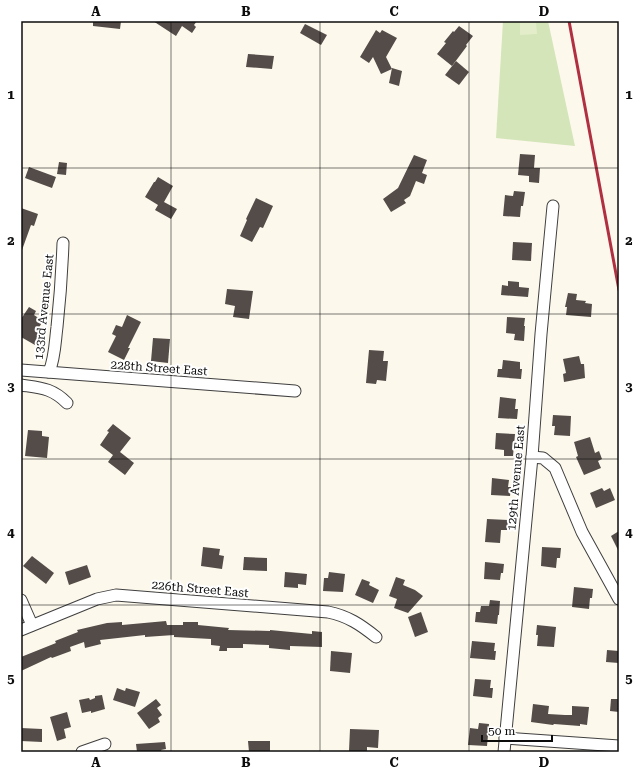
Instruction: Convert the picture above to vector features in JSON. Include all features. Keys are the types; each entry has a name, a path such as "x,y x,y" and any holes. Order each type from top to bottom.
{"street":[{"name":"129th Avenue East","path":"504,752 532,457 553,206"},
{"name":"133rd Avenue East","path":"49,372 55,346 63,243"},
{"name":"228th Street East","path":"21,370 295,391"},
{"path":"21,385 50,390 58,394 67,403"},
{"path":"532,457 543,458 555,468 582,532 619,599"},
{"name":"226th Street East","path":"21,630 97,599 116,595 328,612 349,618 376,637"},
{"path":"21,600 32,625"},
{"path":"505,738 619,746"},
{"path":"82,752 104,744"}],"green space":[{"path":"503,21 548,21 575,146 496,138"},
{"path":"536,22 537,34 520,35 520,23"}],"building":[{"path":"93,21 121,21 120,29 93,26"},
{"path":"153,21 197,21 194,25 196,27 192,33 182,26 176,36"},
{"path":"305,24 327,35 321,45 300,33"},
{"path":"459,26 473,36 452,66 437,54 446,43 444,42"},
{"path":"376,30 380,33 382,30 397,38 386,57 392,69 381,74 373,57 369,63 360,57"},
{"path":"248,54 274,56 272,69 246,67"},
{"path":"456,61 469,72 459,85 445,75"},
{"path":"392,68 402,71 399,86 389,83"},
{"path":"520,154 535,155 534,168 540,168 539,183 529,182 529,176 518,175"},
{"path":"414,155 427,160 422,173 427,175 424,184 416,181 410,196 404,200 406,203 391,212 383,199 398,188"},
{"path":"59,162 67,163 66,175 57,174"},
{"path":"29,167 56,177 52,188 25,178"},
{"path":"158,177 173,186 164,202 177,209 171,219 155,210 158,205 145,197"},
{"path":"514,191 525,192 520,217 503,216 505,195 513,196"},
{"path":"256,198 273,206 263,228 260,227 252,242 240,236"},
{"path":"21,208 38,214 34,226 31,225 22,250 21,250"},
{"path":"513,242 532,243 531,261 512,260"},
{"path":"508,281 519,282 519,287 529,288 528,297 501,295 502,285 508,286"},
{"path":"227,289 253,291 249,319 233,317 235,306 225,304"},
{"path":"568,293 577,294 576,300 586,301 585,303 592,304 591,317 566,315 567,307 565,307"},
{"path":"29,307 36,311 34,315 43,321 38,329 43,333 35,345 21,337 21,319"},
{"path":"127,315 141,322 128,348 130,348 124,360 108,352 116,336 112,334 116,325 122,327"},
{"path":"507,317 525,318 524,341 514,340 515,334 506,333"},
{"path":"153,338 170,339 168,363 151,361"},
{"path":"369,350 384,351 383,361 388,361 386,381 377,380 376,384 366,383"},
{"path":"579,356 581,364 584,364 585,378 564,382 563,374 566,373 563,359"},
{"path":"503,360 520,362 520,369 522,369 521,379 497,377 498,369 502,369"},
{"path":"500,397 516,399 515,409 518,409 517,419 498,418"},
{"path":"553,415 571,416 570,436 554,435 555,426 552,426"},
{"path":"113,424 131,438 120,452 134,463 125,475 108,462 113,455 100,445 109,432 107,431"},
{"path":"28,430 42,431 42,436 49,437 47,458 25,456"},
{"path":"496,433 515,434 513,456 504,456 504,450 495,449"},
{"path":"590,437 595,453 599,451 602,459 598,461 601,468 584,475 576,457 578,456 574,442"},
{"path":"492,478 509,480 508,487 511,487 510,496 491,495"},
{"path":"602,488 604,491 610,488 615,500 596,508 590,493"},
{"path":"487,519 508,520 508,530 501,530 500,543 485,542"},
{"path":"619,531 619,552 611,536"},
{"path":"203,547 220,549 219,555 224,556 222,569 201,566"},
{"path":"542,547 561,548 560,558 557,558 556,568 541,566"},
{"path":"32,556 54,573 46,584 23,566"},
{"path":"244,557 267,558 267,571 243,570"},
{"path":"485,562 504,564 503,573 501,573 500,580 484,579"},
{"path":"87,565 91,577 69,585 65,572"},
{"path":"285,572 307,574 306,585 298,584 298,588 284,587"},
{"path":"329,572 345,574 343,592 323,591 324,578 328,578"},
{"path":"396,577 405,580 403,585 415,590 423,596 408,613 394,608 397,599 389,596"},
{"path":"362,579 370,582 369,585 379,590 373,603 355,595"},
{"path":"574,587 593,589 589,609 572,607"},
{"path":"490,600 500,601 497,624 475,622 476,612 480,612 481,606 489,606"},
{"path":"421,612 428,632 415,637 408,617"},
{"path":"166,621 167,625 183,625 183,622 198,622 198,625 229,628 228,630 270,630 312,634 312,631 322,632 322,647 290,646 290,650 269,648 269,645 243,644 243,648 227,648 227,651 219,651 220,646 211,645 211,639 174,637 174,635 145,637 145,635 100,640 101,644 85,648 84,642 70,647 71,651 52,658 51,657 21,671 21,657 56,643 55,641 78,632 77,630 107,623 122,622 122,625"},
{"path":"537,625 556,627 554,647 537,646"},
{"path":"472,641 495,643 495,660 470,658"},
{"path":"607,650 619,651 619,663 606,662"},
{"path":"331,651 352,653 350,673 330,671"},
{"path":"475,679 491,680 490,688 493,688 492,698 473,696"},
{"path":"117,688 125,691 126,688 140,692 135,707 113,700"},
{"path":"102,695 105,709 91,713 91,711 82,713 79,700 89,698 90,700 95,698 95,696"},
{"path":"156,699 161,705 157,708 162,715 158,718 160,722 149,729 137,713"},
{"path":"611,699 619,699 619,712 610,711"},
{"path":"533,704 549,706 548,714 565,715 572,715 572,706 589,707 587,725 553,725 531,722"},
{"path":"67,712 71,727 64,729 66,738 57,741 50,717"},
{"path":"479,723 489,724 487,746 468,745 470,728 478,729"},
{"path":"21,728 42,729 42,742 21,741"},
{"path":"350,729 379,730 378,748 367,747 367,752 349,751"},
{"path":"248,741 270,741 270,752 249,752"},
{"path":"165,742 166,749 161,750 162,752 137,752 136,744"}],"railway":[{"path":"569,21 619,290"}]}
